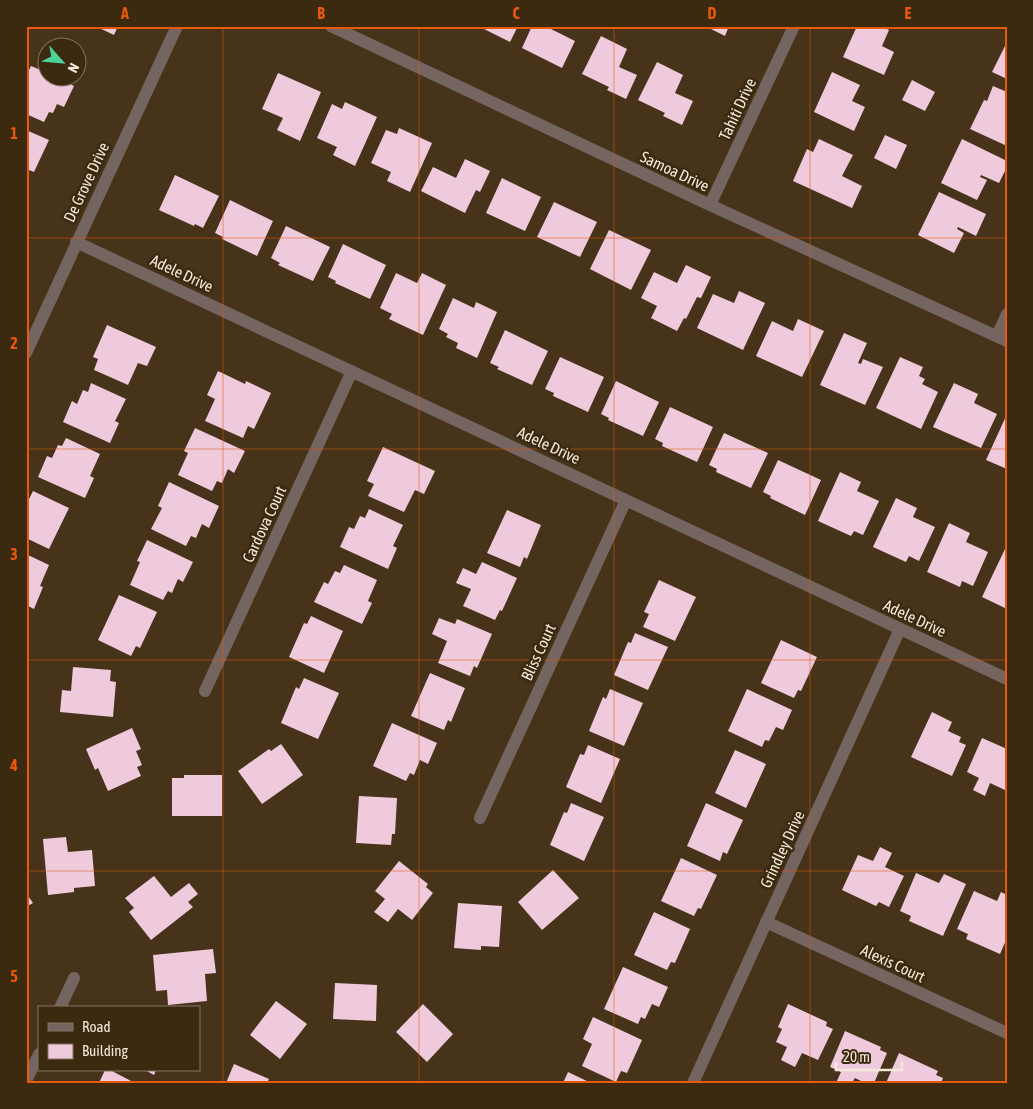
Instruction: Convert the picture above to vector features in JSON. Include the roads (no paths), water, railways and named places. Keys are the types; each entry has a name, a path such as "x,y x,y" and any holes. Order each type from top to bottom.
{"street":[{"name":"De Grove Drive","path":"26,353 176,26"},
{"name":"Samoa Drive","path":"331,26 710,205 1002,339"},
{"name":"Tahiti Drive","path":"710,205 794,26"},
{"name":"Adele Drive","path":"76,242 1007,679"},
{"path":"1002,339 1007,314"},
{"name":"Cardova Court","path":"205,691 352,371"},
{"name":"Bliss Court","path":"480,818 626,500"},
{"name":"Grindley Drive","path":"693,1083 900,629"},
{"name":"Alexis Court","path":"766,922 1007,1033"},
{"path":"61,1006 74,978"},
{"path":"26,1081 38,1056"}]}
